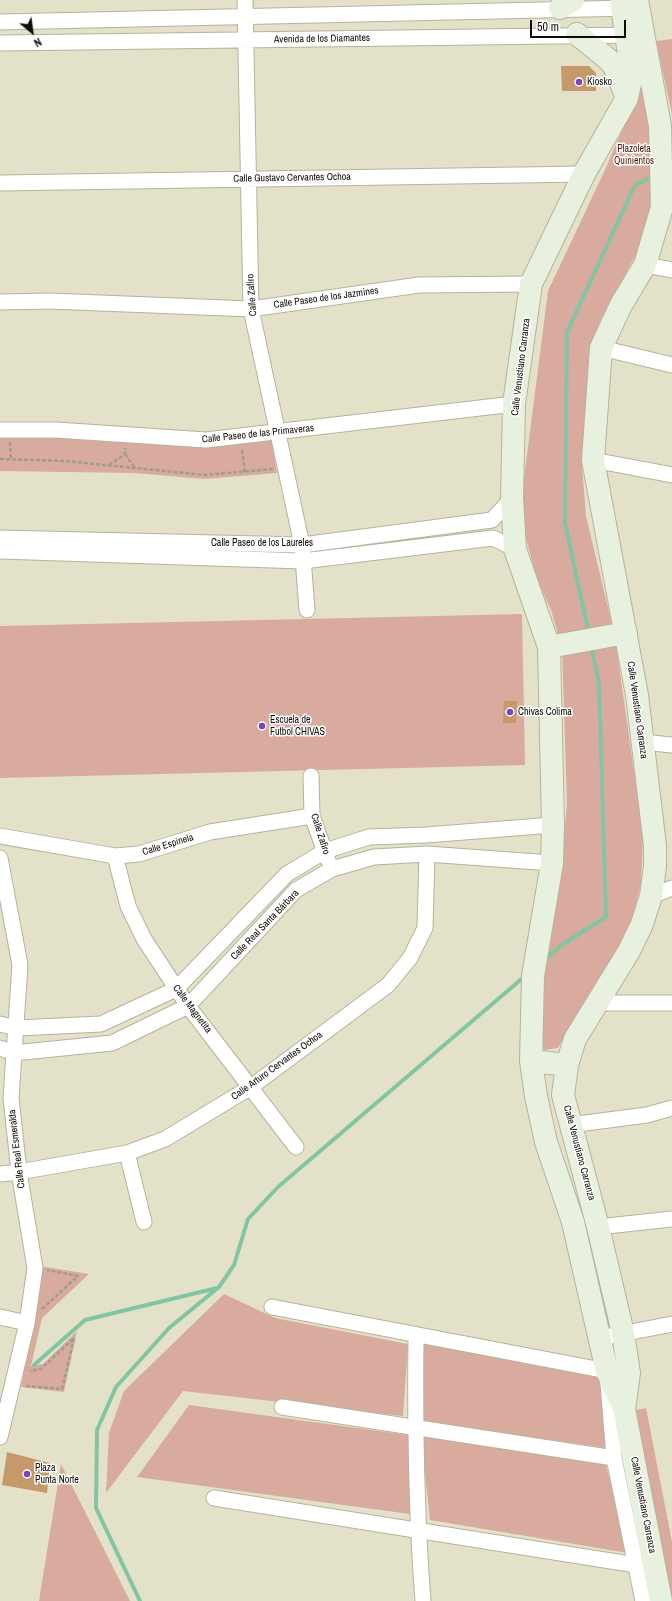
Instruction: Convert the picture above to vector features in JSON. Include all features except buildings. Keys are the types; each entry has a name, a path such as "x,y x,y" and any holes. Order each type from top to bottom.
{"street":[{"name":"Calle Zafiro","path":"245,0 251,309 302,545 307,610"},
{"path":"0,22 245,18 566,4 630,4"},
{"name":"Calle Venustiano Carranza","path":"624,1409 628,1373 623,1333 598,1226 570,1126 563,1095 567,1065 575,1039 629,951 642,924 651,896 655,866 655,846 637,695 593,460 601,348 621,305 645,265 662,207 660,126 635,35 630,4"},
{"path":"577,34 609,60 615,68 627,98"},
{"name":"Avenida de los Diamantes","path":"0,43 577,34 635,35"},
{"name":"Calle Venustiano Carranza","path":"635,35 632,75 627,98 584,174 532,284 514,404 512,498 515,549 549,646 554,825 552,863 534,966 531,1061 536,1096 546,1142 573,1222 607,1371 624,1409 660,1601"},
{"name":"Calle Gustavo Cervantes Ochoa","path":"0,183 584,174"},
{"path":"645,265 672,270"},
{"name":"Calle Paseo de los Jazmines","path":"0,302 50,301 251,309 419,285 532,284"},
{"path":"601,348 672,365"},
{"name":"Calle Paseo de las Primaveras","path":"5,435 56,430 206,440 278,433 514,404"},
{"path":"593,460 672,475"},
{"name":"Calle Paseo de los Laureles","path":"0,538 302,545 492,520 512,498"},
{"name":"Calle Paseo de los Laureles","path":"0,552 303,561 494,538 515,549"},
{"path":"549,646 626,633"},
{"path":"642,742 672,744"},
{"name":"Calle Zafiro","path":"311,776 312,816 332,869"},
{"name":"Calle Espinela","path":"0,836 115,856 139,854 210,832 312,816"},
{"name":"Calle Real Santa Bárbara","path":"0,1024 17,1028 101,1024 176,988 287,874 325,851 369,837 426,835 554,825"},
{"name":"Calle Real Santa Bárbara","path":"7,1051 112,1043 188,1006 296,890 332,869 374,857 427,854 552,863"},
{"name":"Calle Arturo Cervantes Ochoa","path":"0,1174 127,1153 165,1139 251,1087 388,985 410,958 425,928 427,854"},
{"name":"Calle Magnetita","path":"115,856 128,906 144,939 188,1006 296,1147"},
{"name":"Calle Real Esmeralda","path":"0,858 20,965 17,1028 7,1051 19,1172 35,1268 27,1324 10,1380 0,1437"},
{"path":"651,896 672,888"},
{"path":"598,1003 672,1003"},
{"path":"531,1061 567,1065"},
{"path":"570,1126 646,1116 672,1108"},
{"path":"127,1153 144,1222"},
{"path":"598,1226 672,1219"},
{"path":"272,1307 607,1371 614,1458 643,1601"},
{"path":"0,1317 27,1324"},
{"path":"600,1338 672,1324"},
{"path":"416,1335 414,1427 417,1530 423,1601"},
{"path":"282,1406 614,1458"},
{"path":"214,1498 636,1565"}],"path":[{"path":"5,435 11,460"},
{"path":"110,465 124,454 126,444"},
{"path":"242,450 245,472"},
{"path":"124,454 136,468"},
{"path":"0,459 65,461 205,475 285,468"},
{"path":"27,1324 78,1276 35,1268"},
{"path":"74,1338 62,1389 10,1380 40,1369 74,1338"}],"green space":[{"path":"672,39 672,114 656,41"},
{"name":"Plazoleta Quinientos","path":"645,77 655,194 645,238 600,321 589,351 582,465 586,516 615,637 643,836 641,884 630,926 607,971 577,1015 558,1048 544,1050 540,1029 540,989 560,875 567,804 562,648 551,610 537,579 523,527 523,486 548,291 604,172"},
{"path":"0,433 271,438 277,473 204,479 134,473 0,471"},
{"name":"Escuela de Futbol CHIVAS","path":"522,614 525,765 0,778 0,626"},
{"path":"40,1266 89,1274 42,1318 31,1366 43,1364 77,1331 64,1392 21,1387"},
{"path":"224,1294 275,1318 408,1344 403,1416 183,1391 106,1493 109,1433 124,1391"},
{"path":"420,1343 600,1377 607,1448 421,1421"},
{"path":"189,1405 408,1435 410,1514 137,1477"},
{"path":"646,1408 672,1542 672,1601 667,1601 631,1411"},
{"path":"421,1435 606,1465 628,1553 430,1520"},
{"path":"61,1464 130,1601 39,1601"}],"waterway":[{"path":"589,634 565,523 567,332 635,185 654,176"},
{"path":"544,960 563,944 606,917 599,683 591,646"},
{"path":"140,1601 96,1508 97,1430 116,1387 169,1328 219,1287 234,1265 248,1219 278,1187 525,976"},
{"path":"34,1365 85,1320 217,1288"}],"place":[{"name":"Kiosko","path":"579,82"},
{"name":"Chivas Colima","path":"510,712"},
{"name":"Escuela de Futbol CHIVAS","path":"262,726"},
{"name":"Plaza Punta Norte","path":"27,1474"}]}
